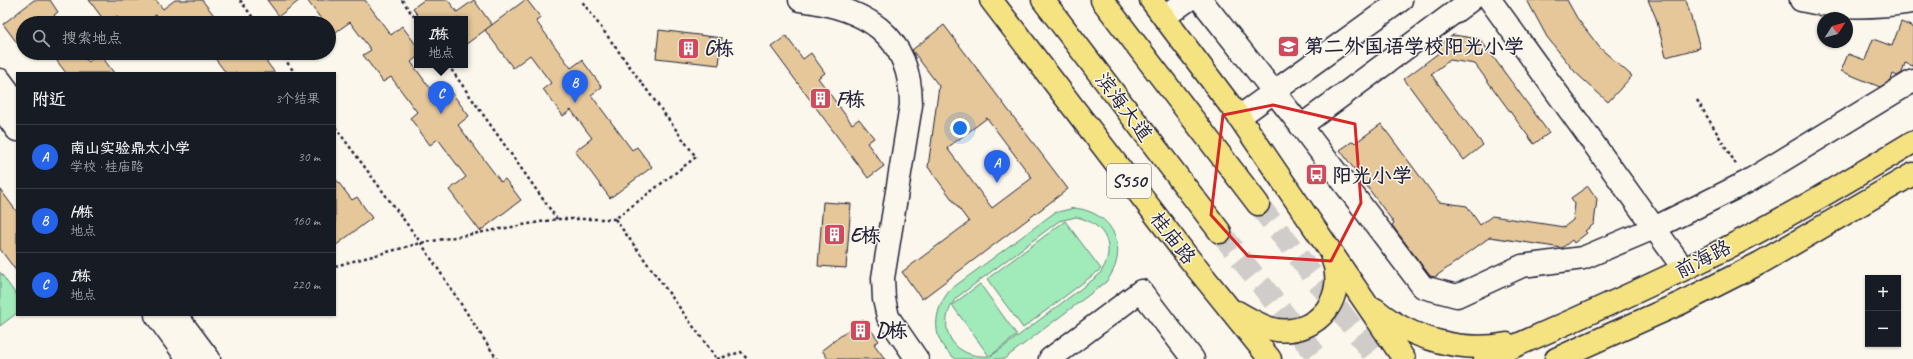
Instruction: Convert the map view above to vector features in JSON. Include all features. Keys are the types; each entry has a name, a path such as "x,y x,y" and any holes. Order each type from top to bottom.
{"main road":[{"name":"桂庙路","path":"992,0 1187,256 1270,359"},
{"name":"滨海大道","path":"1043,0 1220,232"},
{"path":"1102,0 1258,204"},
{"path":"1151,0 1240,117 1404,359"},
{"name":"前海路","path":"1485,359 1706,258 1800,208 1913,142"},
{"name":"前海路","path":"1556,359 1681,302 1760,263 1913,174"},
{"path":"1231,309 1257,324 1276,330 1294,330 1305,327 1317,319 1328,309 1334,298 1337,285 1336,266 1327,244"},
{"path":"1356,288 1376,310 1393,323 1416,334 1434,340 1466,346 1496,346 1530,339"},
{"path":"1246,328 1261,359"}],"street":[{"path":"800,0 824,3 845,8 863,17 881,28 905,63 911,85 911,105 883,278 884,299 888,317 917,359"},
{"path":"1164,17 1188,0"},
{"path":"1201,0 1274,91 1423,287 1457,296 1522,266 1583,258 1654,228 1746,182 1913,81"},
{"path":"1240,117 1401,0"},
{"path":"1301,126 1471,0"},
{"path":"1490,0 1676,258"},
{"path":"1801,0 1838,6 1865,7 1913,2"},
{"path":"0,80 16,102"},
{"path":"0,107 16,129"},
{"path":"1050,359 1141,291 1193,359"},
{"path":"157,316 188,359"},
{"path":"177,316 209,359"}],"path":[{"path":"240,0 252,16"},
{"path":"402,0 414,17"},
{"path":"336,266 421,243 557,219 615,219 696,157 581,0"},
{"path":"285,60 294,72"},
{"path":"450,68 557,219"},
{"path":"1697,100 1746,182"},
{"path":"336,128 421,243 497,359"},
{"path":"615,219 717,359 741,352 747,359"}],"highlighted area":[{"path":"1273,105 1355,124 1361,203 1331,261 1248,256 1211,215 1223,115"}],"green space":[{"path":"1074,208 1088,211 1099,217 1108,225 1114,234 1117,246 1117,258 1113,270 1106,282 1004,359 956,359 948,352 938,335 937,316 940,306 951,289 1054,213","holes":["1076,217 1095,225 1106,238 1108,247 1108,256 1099,275 990,356 1017,335 980,284 952,305 956,298 1059,221","952,305 989,356 976,356 966,352 957,347 951,339 947,330 947,320"]},
{"path":"1065,221 1101,269 1023,328 987,279"},
{"path":"0,272 16,295 16,314 0,326"}],"building":[{"path":"34,0 50,0 58,12 55,16 16,16 16,42 3,24"},
{"path":"89,0 156,0 163,9 175,0 202,0 215,16 156,15 101,16"},
{"path":"267,0 300,0 279,16"},
{"path":"307,0 365,0 391,35 402,26 414,42 414,60 411,62 414,68 437,98 449,89 469,116 458,125 501,182 505,179 521,200 480,231 449,190 466,177 438,139 430,145 410,118 417,112 391,77 383,82 363,55 371,50 350,22 336,32 336,16 319,16"},
{"path":"424,0 448,0 457,12 474,0 492,25 468,43 468,16 418,16 413,8"},
{"path":"527,0 541,18 536,21 571,68 582,60 602,87 591,95 632,150 637,147 652,167 610,198 575,151 592,138 571,110 563,116 543,89 551,83 530,55 513,68 485,30"},
{"path":"1527,0 1567,0 1577,18 1600,48 1632,76 1608,102 1575,72 1547,37"},
{"path":"1648,0 1686,0 1700,48 1666,57 1656,18"},
{"path":"1901,22 1913,27 1913,66 1905,63 1902,73 1897,76 1893,74 1891,80 1880,87 1841,71 1848,54 1865,60 1873,39 1892,46"},
{"path":"944,25 1068,189 922,299 902,272 969,222 928,167 939,86 912,50","holes":["987,118 1032,178 992,208 947,148"]},
{"name":"G栋","path":"659,30 722,38 719,65 656,58"},
{"path":"1453,35 1480,39 1549,133 1534,144 1475,64 1450,60 1431,74 1483,145 1464,160 1404,79 1440,52 1436,47"},
{"name":"F栋","path":"786,36 803,59 811,53 825,73 818,78 852,124 859,119 874,138 867,143 884,166 868,178 771,47"},
{"path":"56,60 87,60 88,62 91,60 104,60 113,72 65,72"},
{"path":"216,60 265,60 274,72 225,72"},
{"path":"1381,124 1439,202 1467,206 1480,225 1492,216 1564,227 1573,220 1575,204 1571,198 1588,186 1597,199 1594,224 1585,231 1587,233 1574,243 1572,240 1562,248 1490,237 1435,277 1430,276 1392,225 1394,223 1340,150 1353,141 1355,143"},
{"path":"336,179 352,200 357,197 372,218 336,245"},
{"path":"0,189 16,211 16,271 0,249"},
{"name":"E栋","path":"823,202 851,204 846,268 818,266"},
{"name":"D栋","path":"863,319 879,341 874,344 885,359 828,359 822,350"}],"tunnel":[{"path":"1258,204 1377,359"},
{"path":"1220,232 1319,359"}],"place":[{"name":"第二外国语学校阳光小学","path":"1288,46"},
{"name":"G栋","path":"689,48"},
{"name":"F栋","path":"821,99"},
{"name":"H栋","path":"575,103"},
{"name":"I栋","path":"441,114"},
{"name":"阳光小学","path":"1317,175"},
{"name":"南山实验鼎太小学","path":"997,183"},
{"name":"E栋","path":"835,235"},
{"name":"D栋","path":"860,330"}]}
